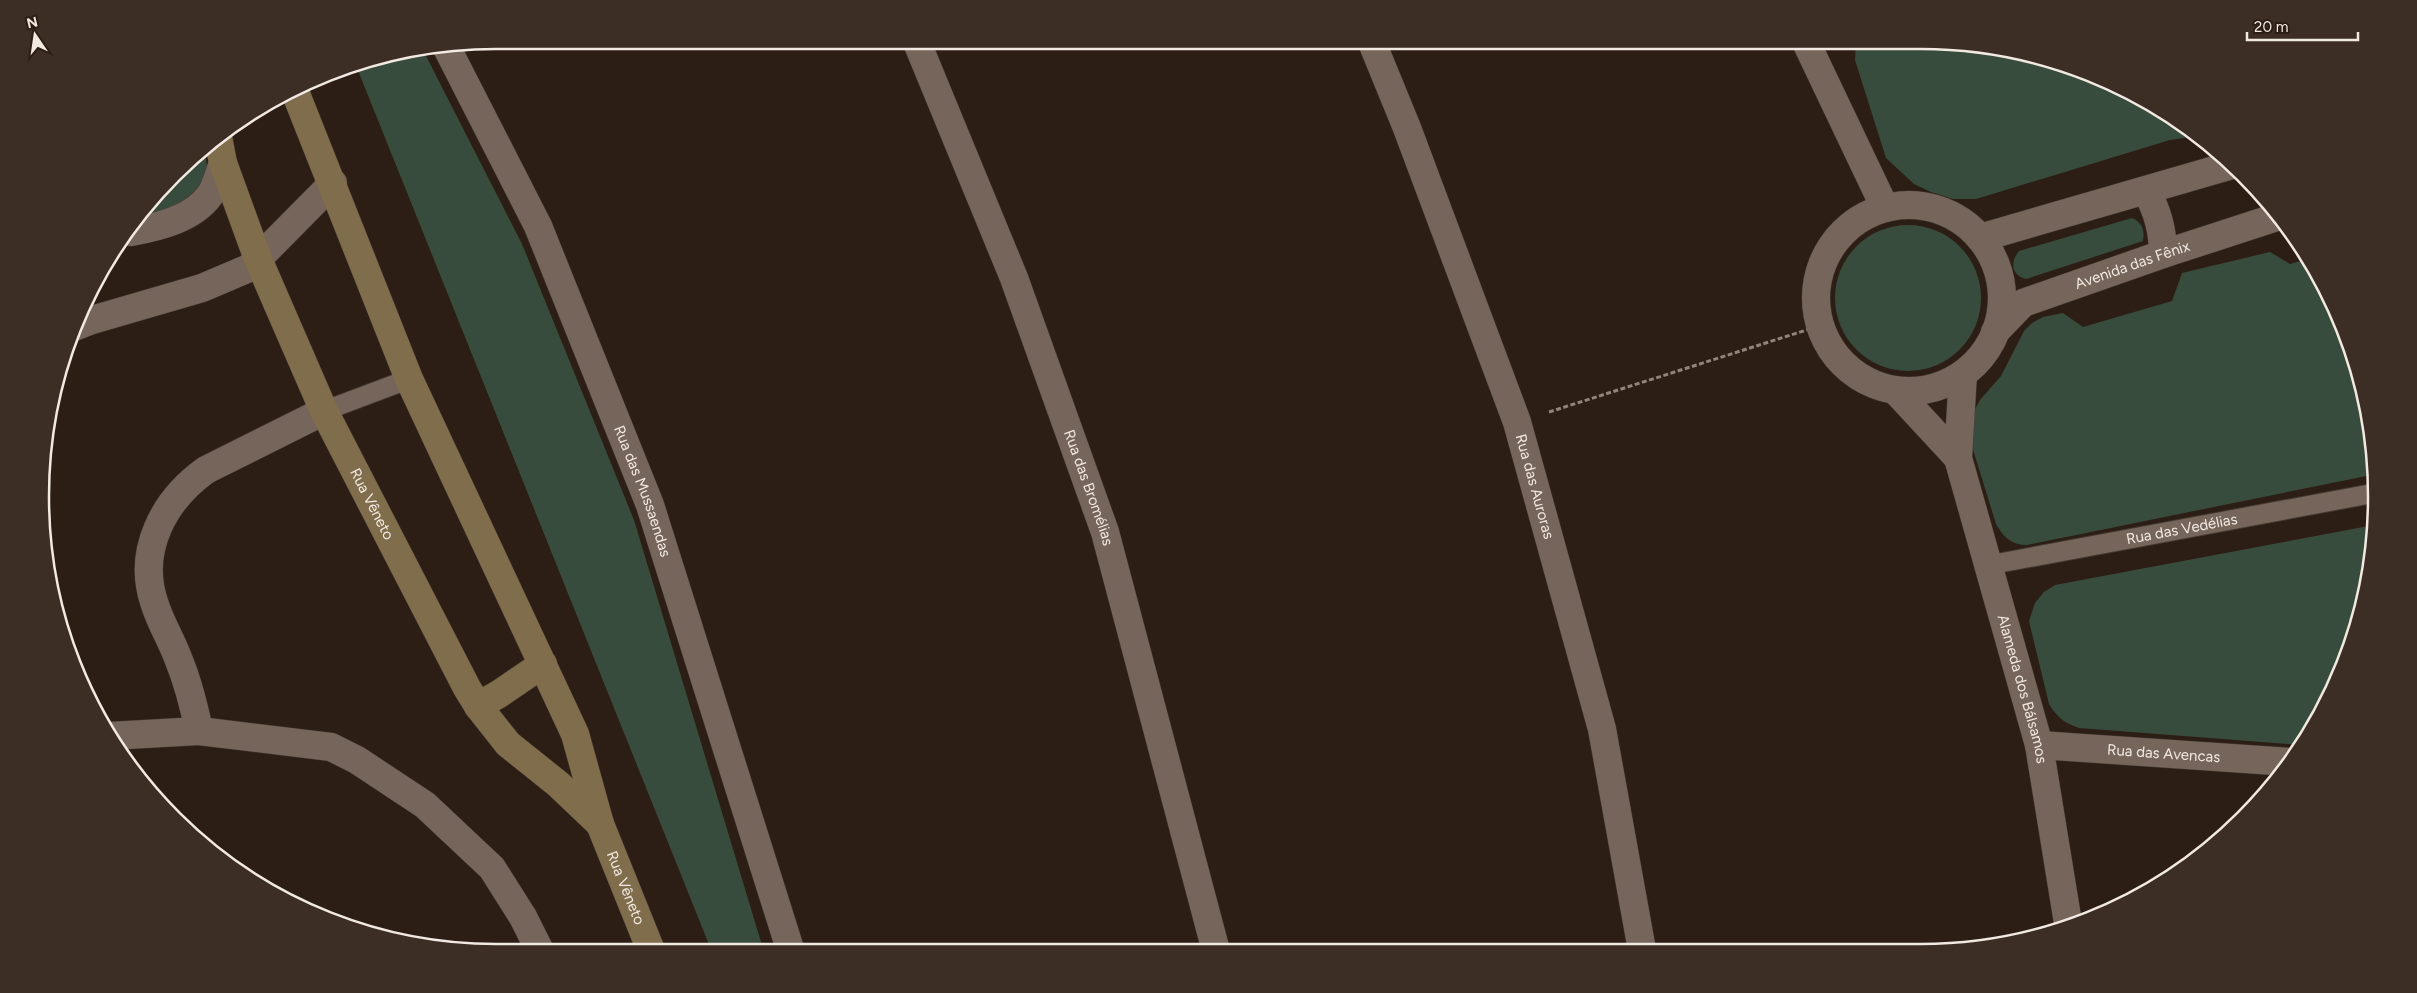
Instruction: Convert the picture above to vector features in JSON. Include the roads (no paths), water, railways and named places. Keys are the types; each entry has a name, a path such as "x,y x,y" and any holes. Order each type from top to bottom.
{"street":[{"name":"Rua das Bromélias","path":"920,49 1014,278 1105,532 1214,944"},
{"name":"Rua das Auroras","path":"1375,49 1407,128 1517,422 1602,729 1641,944"},
{"path":"1809,49 1885,208"},
{"name":"Rua das Mussaendas","path":"450,52 538,226 650,504 788,944"},
{"name":"Rua Vêneto","path":"297,96 333,183 409,379 575,734 600,824 648,944"},
{"path":"136,231 183,217 211,195 220,150"},
{"name":"Rua Vêneto","path":"220,150 258,259 324,411 478,706 508,744 558,784 600,824"},
{"path":"1980,238 2224,167"},
{"path":"83,324 100,317 202,288 249,268 333,183"},
{"path":"2146,191 2159,216 2163,235 2162,254"},
{"path":"1911,205 1937,209 1961,220 1980,238 1994,259 2001,283 2001,308 1995,332 1982,355 1963,374 1942,385 1919,391 1895,390 1869,383 1847,368 1830,349 1819,326 1815,296 1820,267 1835,241 1857,220 1885,208 1911,205"},
{"name":"Avenida das Fênix","path":"1995,332 2023,303 2162,254 2272,219"},
{"name":"Alameda dos Bálsamos","path":"1963,374 1958,458 2038,744 2067,919"},
{"name":"Alameda dos Bálsamos","path":"1895,390 1958,458"},
{"path":"199,731 191,696 178,657 160,620 153,600 149,578 149,556 154,535 163,515 174,498 195,478 206,470 324,411"},
{"path":"478,706 518,682 543,664"},
{"path":"118,735 199,731 330,747 390,780 425,805 492,868 523,917 536,944"},
{"name":"Rua das Avencas","path":"2038,744 2281,761"}],"lane":[{"path":"324,411 409,379"},
{"name":"Rua das Vedélias","path":"1989,566 2368,494"}]}
